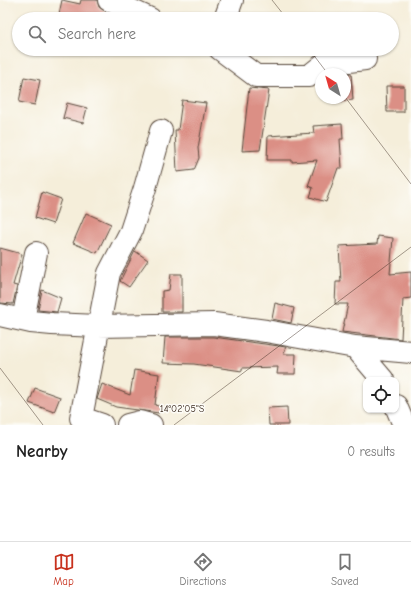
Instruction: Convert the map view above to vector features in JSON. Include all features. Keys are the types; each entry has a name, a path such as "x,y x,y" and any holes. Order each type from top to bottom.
{"street":[{"path":"109,0 135,12"},
{"path":"228,12 232,0"},
{"path":"229,56 256,76 309,76 324,64 365,59"},
{"path":"102,425 81,418 98,326 109,273 131,231 161,131"},
{"path":"23,320 36,253"},
{"path":"0,314 23,320 52,324 98,326 214,324 355,348 411,352"},
{"path":"355,348 380,377"},
{"path":"399,413 404,425"},
{"path":"128,425 140,422 151,425"}],"building":[{"path":"62,0 80,4 81,0 97,0 99,7 106,12 59,12"},
{"path":"351,73 353,100 351,100"},
{"path":"24,77 40,80 35,105 19,102"},
{"path":"386,86 404,86 404,112 387,112"},
{"path":"249,88 269,90 260,150 242,151"},
{"path":"182,100 206,103 198,148 199,158 194,170 177,172 175,130 178,130"},
{"path":"67,103 87,108 83,123 63,118"},
{"path":"342,124 343,139 340,139 342,168 338,168 326,202 310,197 313,188 308,186 317,160 292,162 292,160 267,160 268,136 314,133 313,126"},
{"path":"42,192 61,199 53,224 35,218"},
{"path":"86,213 111,224 97,253 73,243"},
{"path":"378,236 393,238 390,274 411,272 411,298 403,299 401,339 342,332 348,304 335,304 336,282 341,282 339,246 377,244"},
{"path":"0,248 22,254 13,285 17,286 13,304 0,303"},
{"path":"135,251 148,260 129,287 120,281"},
{"path":"171,274 182,274 182,312 162,312 162,291 169,290"},
{"path":"42,290 61,298 57,312 38,310"},
{"path":"275,303 294,308 291,323 272,319"},
{"path":"165,337 213,337 286,347 284,354 296,354 295,374 277,374 278,367 242,368 242,371 194,364 163,363"},
{"path":"134,370 159,374 155,405 161,407 159,413 116,407 97,399 102,384 130,395"},
{"path":"35,388 60,397 54,412 29,403"},
{"path":"287,407 288,425 269,425 268,408"}]}
